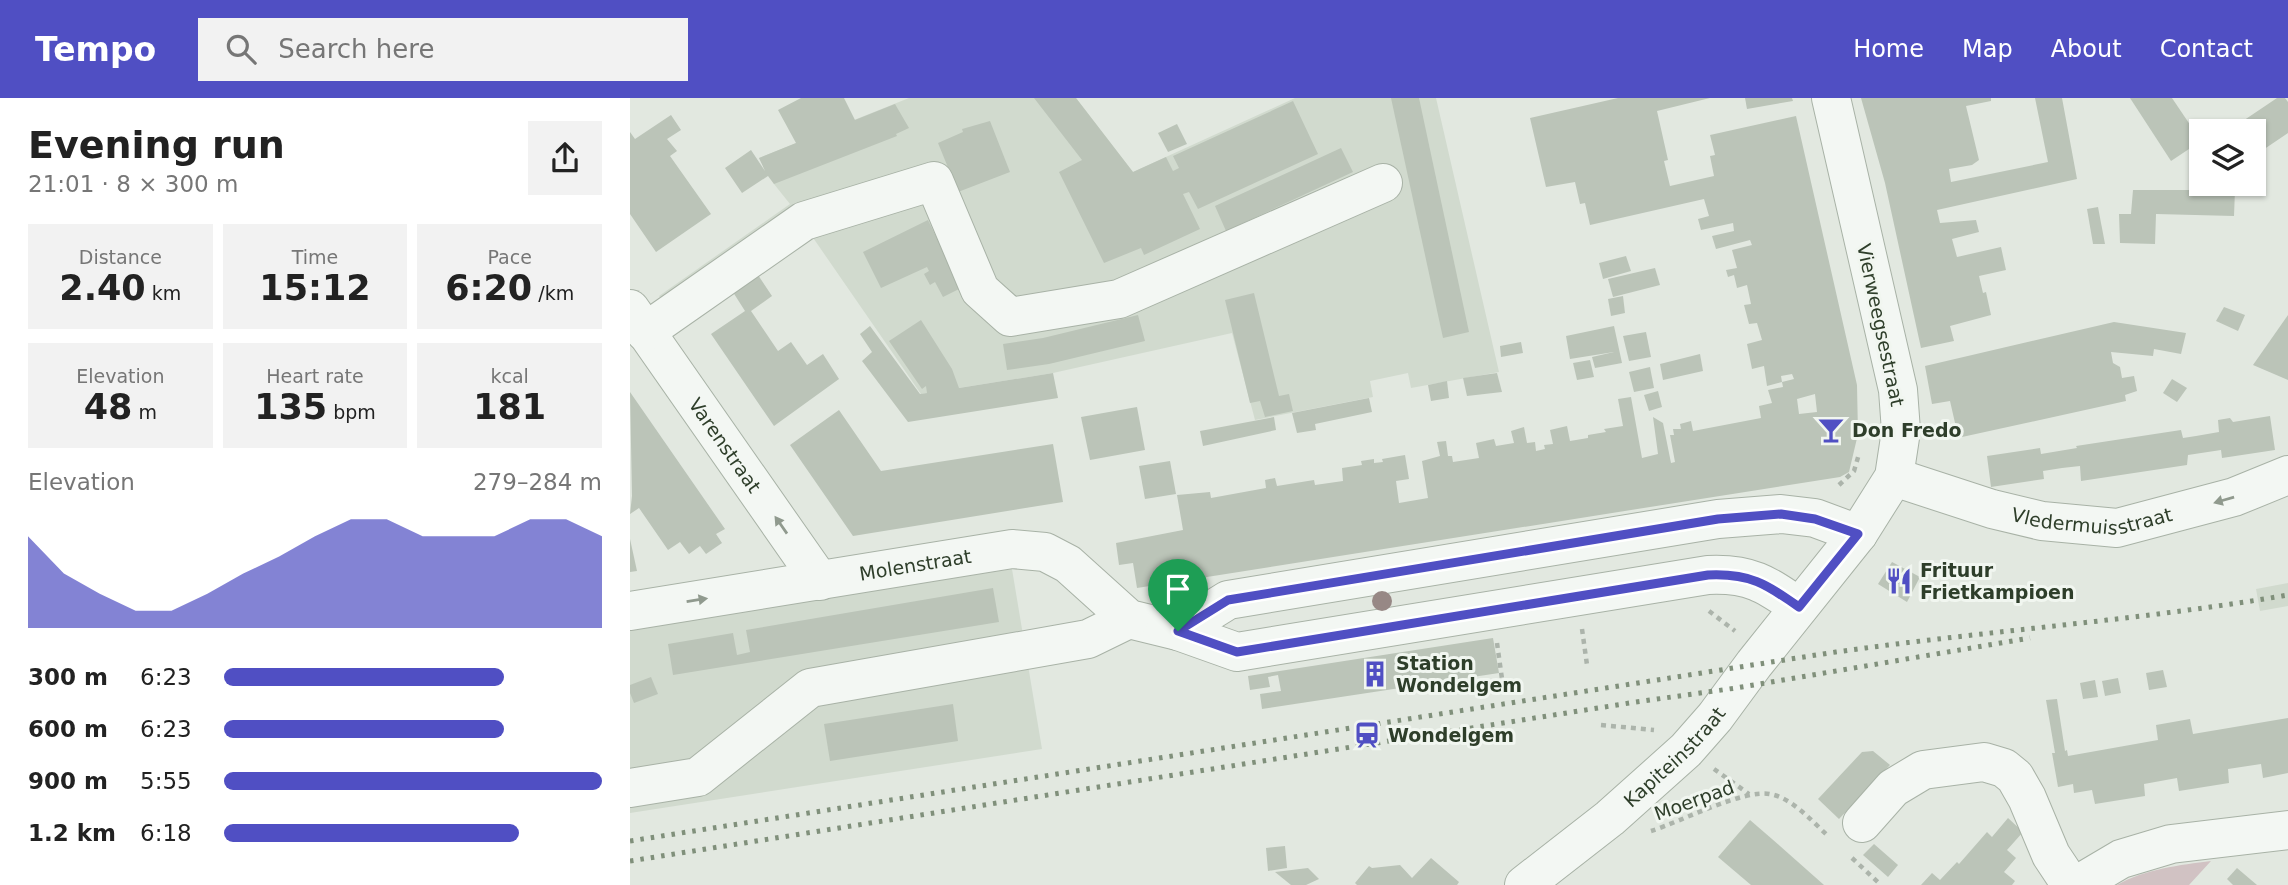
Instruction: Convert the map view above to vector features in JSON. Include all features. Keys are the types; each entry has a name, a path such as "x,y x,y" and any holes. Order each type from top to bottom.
{"street":[{"name":"Vierweegsestraat","path":"1799,607 1858,534 1894,477 1901,431 1898,390 1831,98"},
{"path":"638,320 804,221 934,181 980,290 1010,317 1119,299 1383,183"},
{"name":"Varenstraat","path":"638,320 820,581"},
{"name":"Vledermuisstraat","path":"1894,477 1992,509 2042,521 2117,528 2234,498 2288,475"},
{"path":"1178,631 1228,600 1718,519 1781,514 1815,519 1858,534"},
{"name":"Molenstraat","path":"630,611 1013,549 1045,552 1068,564 1129,620 1178,631 1237,652 1708,575 1734,574 1768,586 1799,607"},
{"name":"Kapiteinstraat","path":"1524,885 1610,818 1693,742 1799,607"},
{"path":"630,788 698,777 810,688 1088,639 1129,620"},
{"path":"1846,838 1893,788 1923,770 1984,762 2004,768 2015,777 2051,855 2071,885"},
{"path":"2077,885 2121,859 2171,844 2288,830"}],"path":[{"path":"1601,725 1693,742 1750,794"},
{"name":"Moerpad","path":"1610,818 1651,831 1750,794 1771,794 1846,838 1881,885"}],"shaded area":[{"path":"909,98 1076,98 1133,172 1295,98 1436,98 1499,372 1411,388 1408,373 1370,381 1373,397 1255,420 1232,333 1053,373 921,394 807,229 676,320 659,296 790,204 759,158"},
{"path":"1012,569 1042,749 630,813 630,629"},
{"path":"2288,583 2288,606 2260,611 2256,589"},
{"path":"2211,861 2189,885 2117,885 2151,871"}],"building":[{"path":"801,98 844,98 855,120 895,104 909,128 896,134 897,136 774,184 768,176 742,193 725,168 751,150 765,171 759,158 796,143 778,110"},
{"path":"1034,98 1076,98 1133,172 1166,157 1173,171 1179,168 1173,156 1293,101 1318,154 1198,209 1189,192 1183,194 1200,229 1144,255 1141,248 1104,263 1059,172 1082,160"},
{"path":"1391,98 1419,98 1469,332 1443,338"},
{"path":"1618,98 1710,98 1657,111 1668,160 1664,161 1670,186 1714,176 1710,156 1715,155 1710,135 1796,116 1857,385 1858,434 1849,472 1840,477 1137,588 1133,563 1119,565 1116,543 1183,530 1177,495 1210,492 1211,498 1266,488 1265,480 1275,478 1277,486 1314,480 1315,485 1343,481 1342,468 1362,465 1361,461 1374,459 1374,463 1383,462 1382,459 1405,455 1409,479 1396,481 1399,503 1428,498 1422,461 1440,456 1437,442 1446,441 1448,456 1452,456 1453,462 1479,458 1476,443 1494,439 1496,446 1514,443 1511,431 1524,427 1527,443 1535,442 1536,451 1545,449 1544,445 1553,444 1550,430 1567,426 1570,441 1606,432 1604,429 1623,426 1618,399 1631,397 1642,458 1658,454 1653,417 1663,423 1671,463 1675,462 1670,435 1674,435 1673,429 1681,429 1680,424 1691,421 1693,431 1761,418 1759,406 1772,403 1768,390 1783,387 1782,382 1767,386 1764,366 1752,369 1747,344 1762,340 1757,323 1749,324 1744,305 1751,304 1747,285 1737,288 1734,275 1728,277 1726,270 1737,268 1732,250 1752,245 1750,240 1716,249 1712,236 1734,231 1733,223 1701,230 1698,219 1709,216 1704,199 1590,225 1585,203 1580,204 1575,182 1546,187 1530,118","holes":["1792,374 1794,379 1782,382 1781,376","1815,394 1817,412 1799,414 1797,399"]},
{"path":"1745,98 1792,98 1793,101 1747,109"},
{"path":"1861,98 1991,98 1991,101 1966,106 1979,160 1972,165 1949,169 1951,182 2048,162 2035,98 2062,98 2077,179 1937,210 1940,223 1976,220 1979,232 1952,239 1957,257 2001,247 2006,270 1979,276 1991,315 1950,326 1954,341 1921,348 1885,183"},
{"path":"2130,98 2172,98 2189,123 2189,149 2171,161"},
{"path":"2277,98 2285,98 2288,102 2288,133 2266,148 2266,119 2246,119"},
{"path":"671,115 681,130 667,139 677,151 670,156 711,214 656,252 630,214 630,132 635,139"},
{"path":"990,121 1010,172 958,192 938,143 963,132 962,129"},
{"path":"1177,124 1187,144 1168,152 1158,133"},
{"path":"1341,148 1353,172 1226,231 1215,206"},
{"path":"2133,190 2189,190 2189,196 2235,196 2234,216 2156,214 2155,244 2120,243 2119,214 2131,214"},
{"path":"2098,207 2105,244 2093,244 2087,209"},
{"path":"928,220 961,288 943,297 935,282 930,285 924,274 929,271 927,267 881,288 863,252"},
{"path":"1626,256 1631,271 1603,279 1599,263"},
{"path":"1655,268 1660,285 1613,297 1608,279"},
{"path":"756,272 772,296 751,311 778,351 791,342 807,365 823,354 839,379 774,426 711,334 745,311 731,289"},
{"path":"1254,293 1279,396 1289,394 1293,411 1265,417 1260,401 1250,403 1225,300"},
{"path":"1623,296 1625,313 1611,316 1608,299"},
{"path":"2224,307 2245,315 2238,331 2216,321"},
{"path":"1138,315 1145,341 1049,364 1007,370 1003,344 1043,338"},
{"path":"2288,315 2288,380 2253,365"},
{"path":"921,320 952,369 959,388 1053,373 1058,398 908,422 862,361 872,352 860,334 870,326 920,394 927,393 926,386 922,389 889,341"},
{"path":"2114,322 2186,333 2181,354 2154,349 2153,356 2111,352 2113,363 2120,367 2122,378 2134,376 2137,391 2125,395 2126,401 1962,437 1958,436 1950,401 1932,404 1925,366"},
{"path":"1614,326 1622,363 1595,368 1592,357 1614,352 1570,359 1566,336"},
{"path":"1646,332 1651,357 1629,361 1623,336"},
{"path":"1521,342 1523,353 1501,357 1500,346"},
{"path":"1700,354 1703,371 1663,380 1660,364"},
{"path":"1590,360 1594,377 1577,380 1573,363"},
{"path":"1650,367 1654,388 1634,392 1629,372"},
{"path":"1497,373 1502,392 1467,396 1463,378"},
{"path":"2172,379 2187,388 2177,402 2163,393"},
{"path":"1447,381 1449,398 1431,401 1428,385"},
{"path":"1658,391 1662,407 1649,411 1644,395"},
{"path":"630,392 725,529 716,534 722,543 706,554 700,546 689,554 680,542 668,550 639,508 630,514"},
{"path":"1369,398 1372,412 1315,424 1316,430 1297,433 1292,413"},
{"path":"1137,407 1145,450 1090,460 1081,417"},
{"path":"839,410 881,471 1053,444 1063,502 853,536 790,445"},
{"path":"2270,416 2275,450 2222,458 2221,450 2188,455 2187,465 2081,481 2080,466 2062,468 2043,471 2044,479 1991,487 1987,456 2040,448 2041,454 2181,430 2183,438 2219,432 2218,420 2230,418 2233,422"},
{"path":"1274,417 1276,430 1203,446 1200,431"},
{"path":"1170,461 1176,494 1145,499 1139,466"},
{"path":"630,539 637,571 630,572"},
{"name":"Frituur Frietkampioen","path":"1892,562 1920,577 1907,602 1878,584"},
{"path":"993,588 999,622 673,675 668,644 733,633 737,655 750,652 746,630"},
{"name":"Station Wondelgem","path":"1493,638 1499,673 1262,709 1260,694 1281,691 1278,675 1268,677 1270,687 1250,690 1248,676"},
{"path":"2163,670 2167,687 2149,690 2146,673"},
{"path":"651,677 658,694 634,703 630,685"},
{"path":"2118,678 2121,693 2105,696 2102,681"},
{"path":"2095,680 2098,697 2083,699 2080,683"},
{"path":"2057,699 2068,756 2158,740 2156,725 2190,719 2193,734 2288,718 2288,773 2263,778 2261,764 2228,769 2229,783 2179,791 2177,778 2144,784 2145,796 2095,804 2092,790 2074,793 2073,784 2058,787 2046,700"},
{"path":"953,704 958,741 830,761 824,724"},
{"path":"1873,751 1890,765 1839,819 1818,799 1862,752"},
{"path":"2008,818 2023,832 2007,850 2016,858 2004,872 2015,881 2012,885 1921,885 1932,873 1940,880 1957,862 1959,864 1987,832 1992,837"},
{"path":"1750,820 1824,885 1751,885 1718,857"},
{"path":"1874,844 1898,865 1888,877 1863,855"},
{"path":"1285,846 1287,868 1268,871 1266,848"},
{"path":"1431,858 1459,882 1457,885 1355,883 1369,866 1400,865 1412,878"},
{"path":"1308,868 1319,879 1306,885 1291,885 1275,872"},
{"path":"2237,868 2257,885 2233,885 2227,879"}],"railway":[{"path":"630,841 1829,653 2174,612 2288,595"},
{"path":"630,861 1736,688 2030,638"}],"place":[{"name":"Don Fredo","path":"1831,430"},
{"name":"Frituur Frietkampioen","path":"1899,581"},
{"name":"Station Wondelgem","path":"1375,674"},
{"name":"Wondelgem","path":"1367,735"}],"route":[{"path":"1781,514 1815,519 1858,534 1799,607 1768,586 1734,574 1708,575 1237,652 1178,631 1228,600 1718,519 1781,514"}]}
